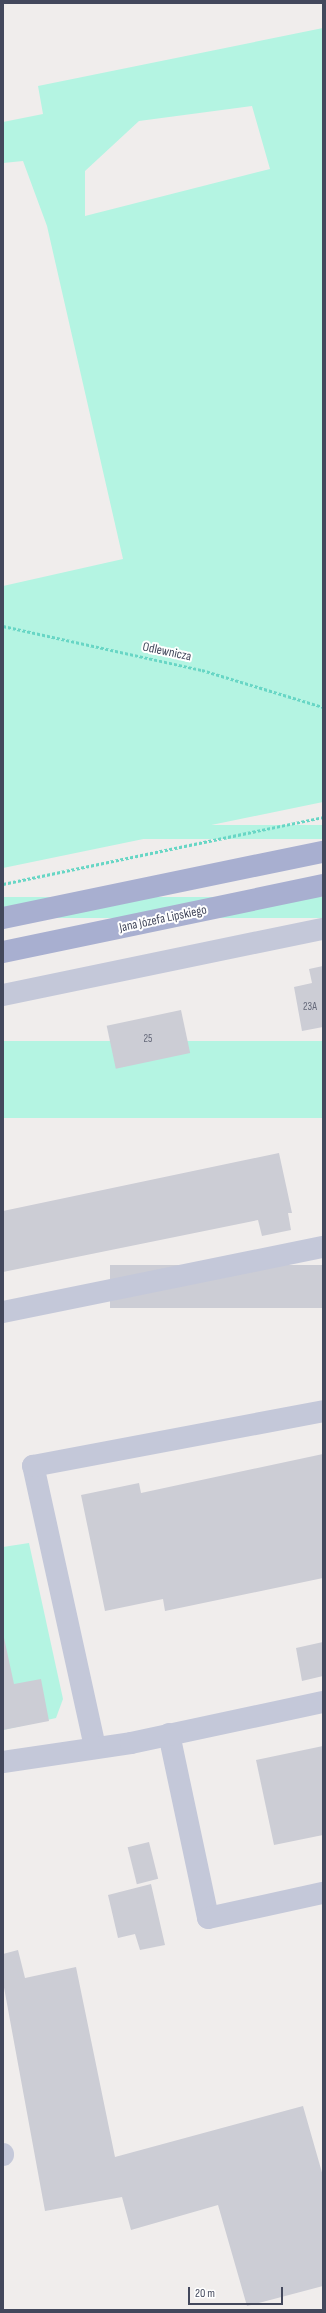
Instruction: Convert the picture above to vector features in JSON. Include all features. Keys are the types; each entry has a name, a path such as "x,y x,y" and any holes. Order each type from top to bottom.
{"main road":[{"path":"3,918 323,852"},
{"name":"Jana Józefa Lipskiego","path":"3,952 323,886"}],"street":[{"path":"3,995 323,929"},
{"path":"3,1312 323,1247"},
{"path":"95,1747 33,1466 323,1412"},
{"path":"3,1762 169,1734 323,1702"},
{"path":"169,1734 208,1918 323,1893"}],"path":[{"name":"Odlewnicza","path":"3,626 202,670 323,707"},
{"path":"3,884 323,817"}],"green space":[{"path":"323,28 323,802 3,868 3,586 123,559 47,226 23,161 3,163 3,122 43,114 38,86","holes":["252,106 270,169 85,216 85,171 139,121"]},
{"path":"3,825 323,825 323,839 3,839"},
{"path":"3,897 323,897 323,918 3,918"},
{"path":"3,1041 323,1041 323,1118 3,1118"},
{"path":"29,1543 63,1699 56,1718 3,1730 3,1547"}],"building":[{"path":"323,966 323,1027 302,1031 294,987 312,983 309,969"},
{"path":"181,1010 190,1053 116,1069 107,1026"},
{"path":"279,1153 292,1213 288,1213 291,1230 262,1236 258,1220 3,1272 3,1211"},
{"path":"110,1265 323,1265 323,1308 110,1308"},
{"path":"323,1454 323,1578 165,1611 163,1599 105,1611 81,1495 139,1483 141,1493"},
{"path":"3,1633 14,1684 41,1679 49,1721 3,1730"},
{"path":"323,1642 323,1676 302,1681 296,1648"},
{"path":"323,1746 323,1835 274,1845 256,1760"},
{"path":"149,1842 158,1879 137,1884 128,1847"},
{"path":"151,1884 165,1945 140,1950 135,1934 118,1938 108,1895"},
{"path":"18,1950 25,1978 76,1967 115,2157 303,2106 323,2176 323,2286 247,2306 218,2205 131,2230 122,2197 45,2211 3,1982 3,1954"}]}
